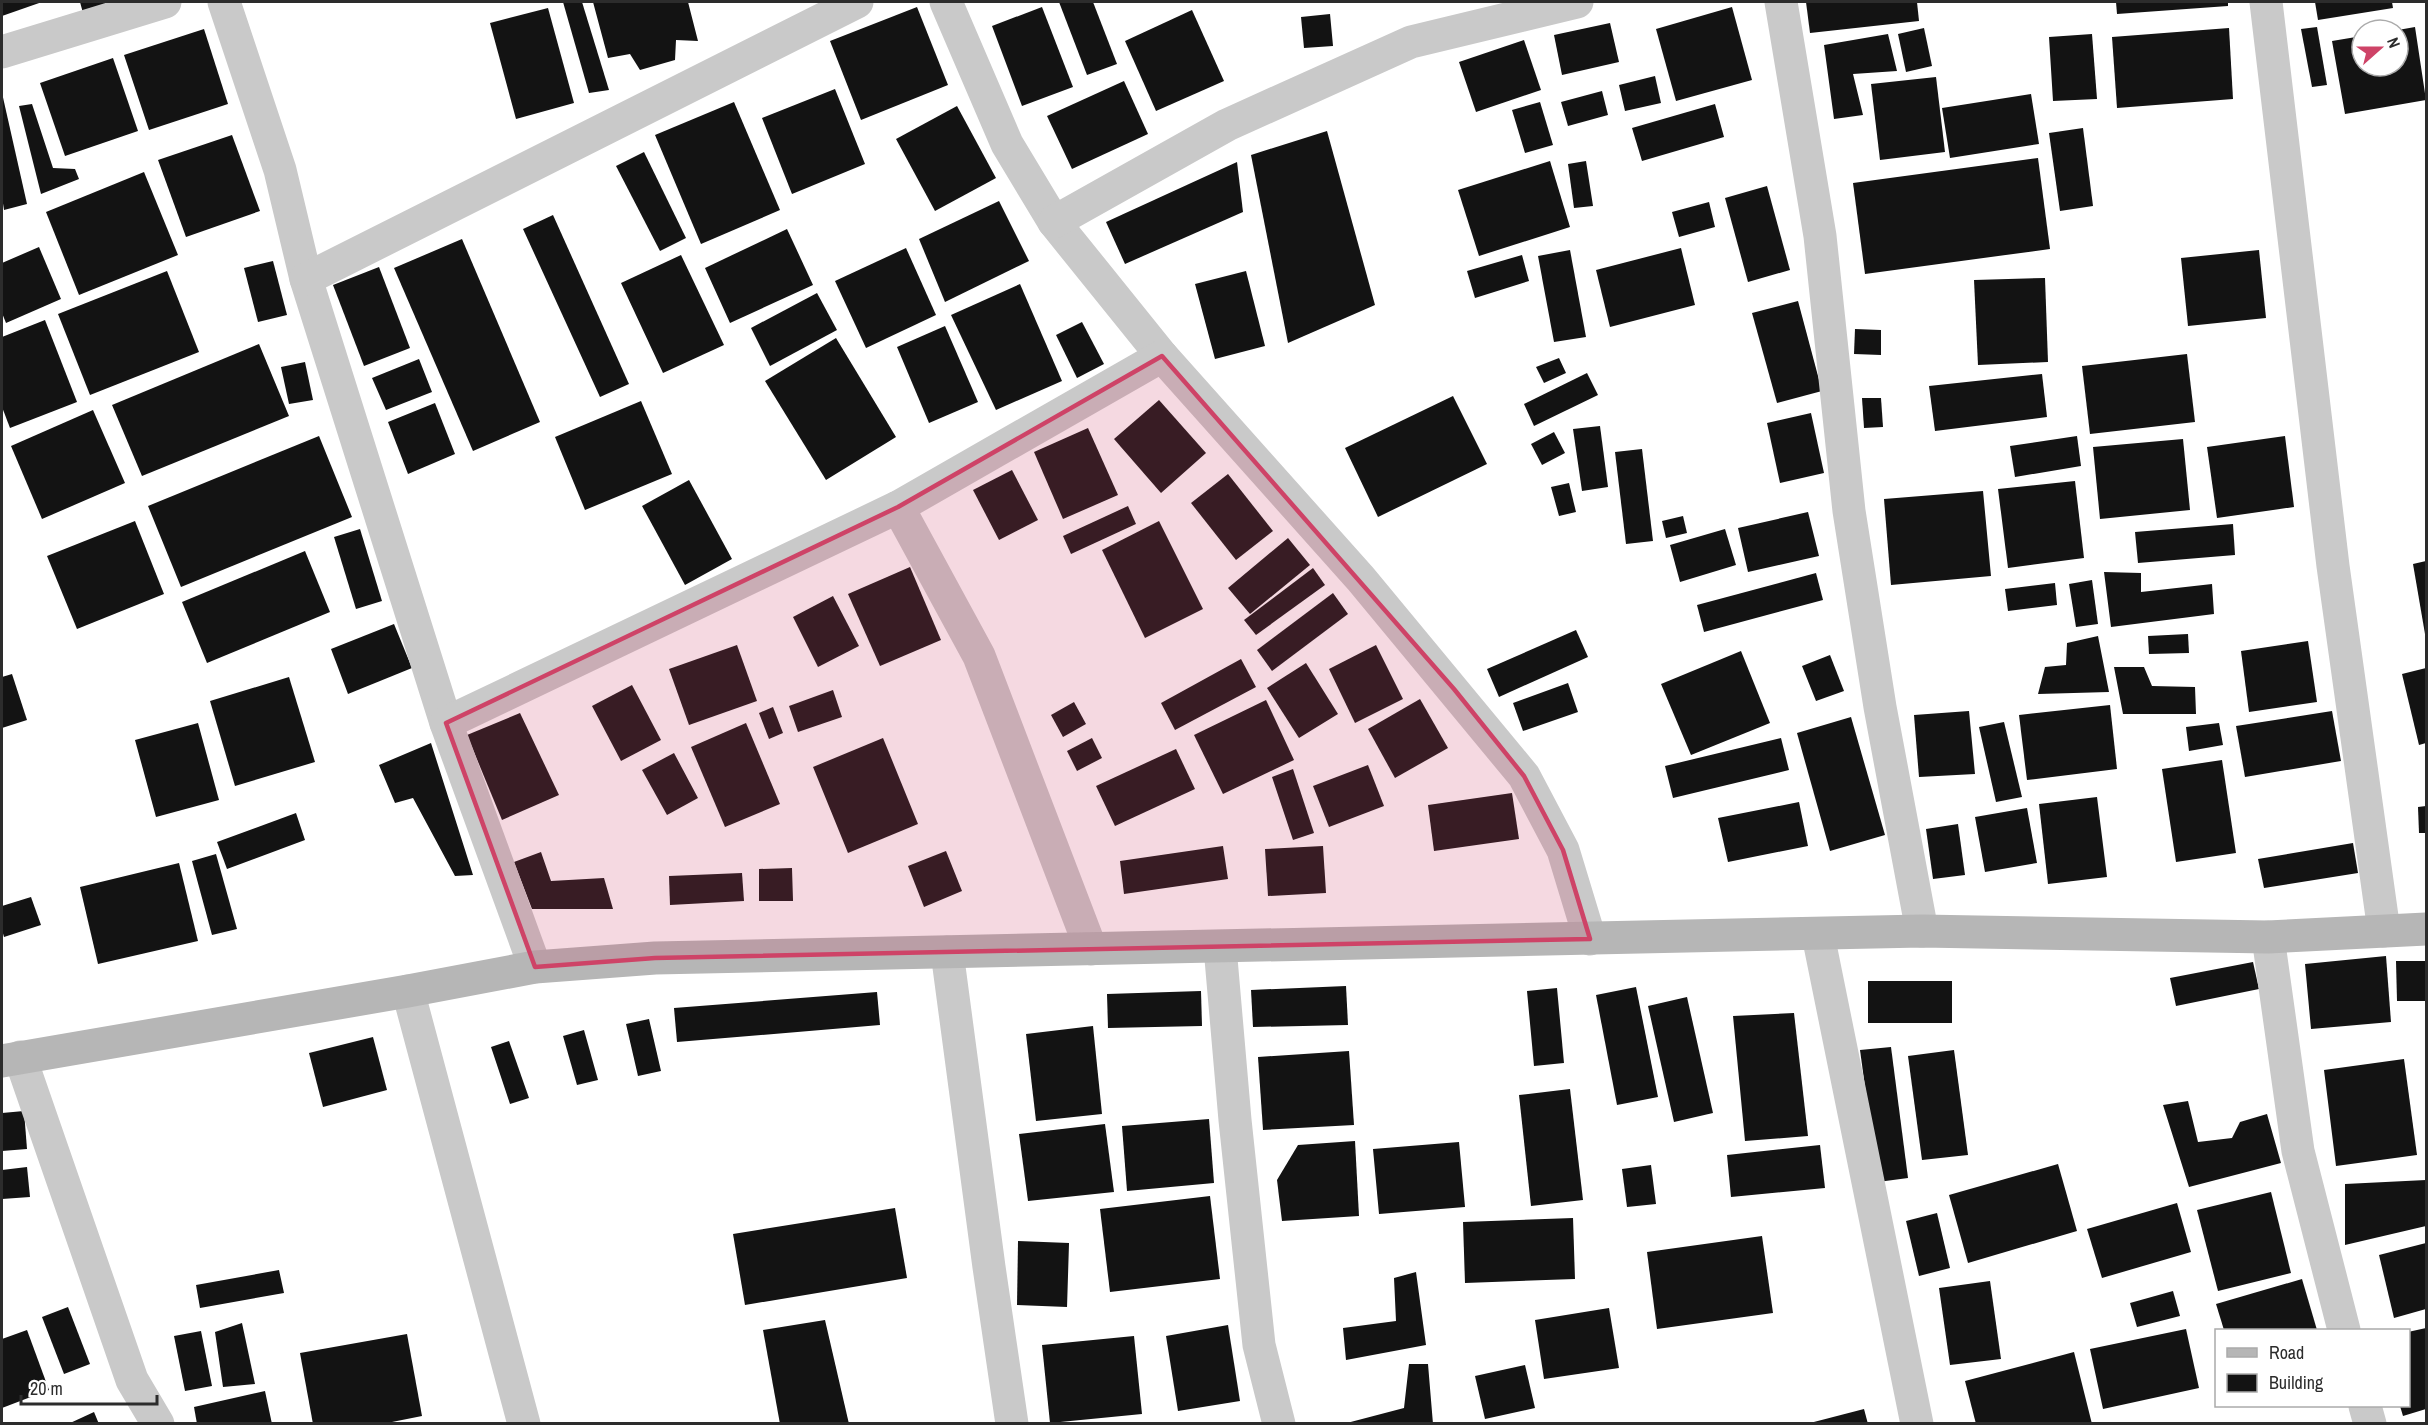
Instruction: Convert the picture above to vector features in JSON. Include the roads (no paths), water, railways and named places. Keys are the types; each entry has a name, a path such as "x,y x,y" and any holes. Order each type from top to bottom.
{"street":[{"path":"2,52 165,2"},
{"path":"224,2 280,170 306,279 446,723 535,967"},
{"path":"306,279 857,2"},
{"path":"946,2 1007,144 1054,222 1162,356 1360,579 1524,776 1563,850 1590,939"},
{"path":"1054,222 1227,124 1411,42 1577,2"},
{"path":"1781,2 1820,236 1849,511 1880,707 1922,931"},
{"path":"2266,2 2333,566 2384,931"},
{"path":"446,723 898,507 1162,356"},
{"path":"898,507 979,656 1090,949"},
{"path":"158,1424 132,1380 11,1059 408,992 535,967 655,957 1818,935 1922,931 2268,937 2427,929"},
{"path":"1818,935 1917,1424"},
{"path":"2268,937 2298,1151 2344,1329"},
{"path":"1220,947 1235,1120 1259,1345 1279,1424"},
{"path":"946,952 1012,1424"},
{"path":"408,992 524,1424"},
{"path":"2365,1407 2370,1424"}]}
